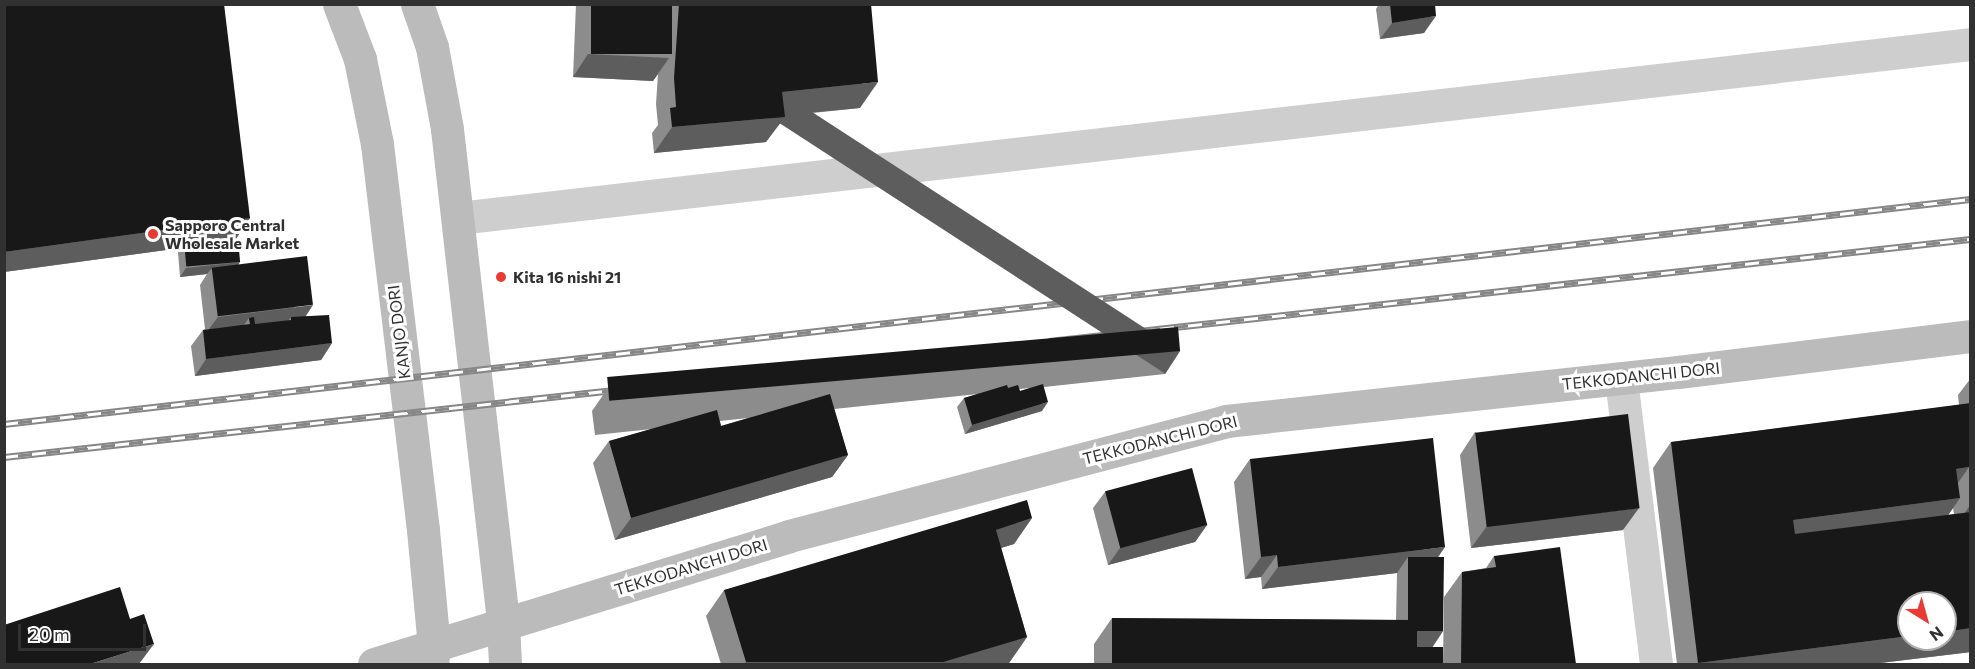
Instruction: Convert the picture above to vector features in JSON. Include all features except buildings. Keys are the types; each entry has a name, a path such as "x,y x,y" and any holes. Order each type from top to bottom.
{"street":[{"name":"KANJO DORI","path":"339,4 360,59 376,144 433,655"},
{"path":"417,4 432,47 447,129 504,624 505,664"},
{"path":"458,218 1971,44"},
{"name":"TEKKODANCHI DORI","path":"374,664 433,655 504,624 789,536 1226,421 1621,379 1971,336"},
{"path":"1621,379 1656,664"}],"railway":[{"path":"4,424 1970,199"},
{"path":"1049,341 1970,239"},
{"path":"4,457 623,389"}],"place":[{"name":"Sapporo Central Wholesale Market","path":"153,234"},
{"name":"Kita 16 nishi 21","path":"501,277"}]}
